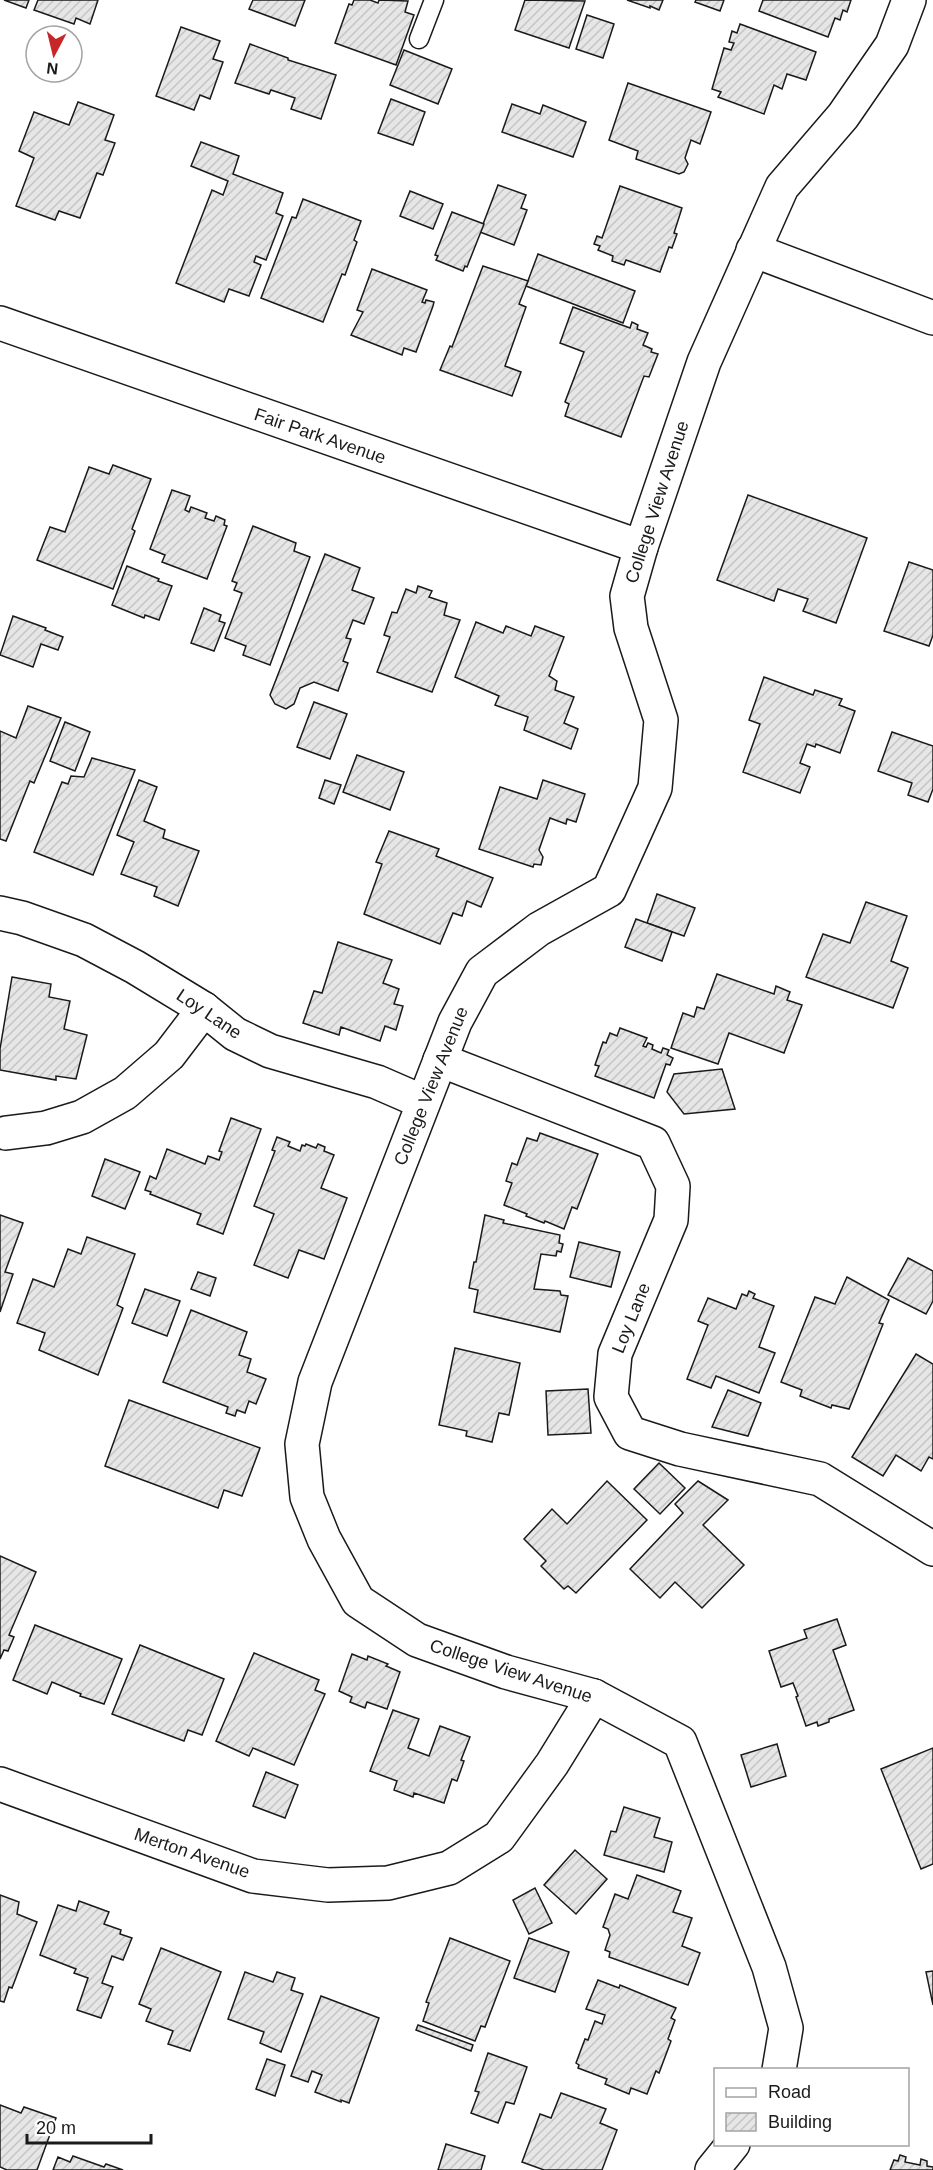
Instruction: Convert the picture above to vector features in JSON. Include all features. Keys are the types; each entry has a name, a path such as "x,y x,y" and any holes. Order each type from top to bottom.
{"street":[{"name":"College View Avenue","path":"779,2068 786,2028 769,1967 680,1742 594,1696 506,1672 417,1640 358,1601 324,1539 307,1497 302,1444 315,1383 455,1023 482,972 539,930 609,890 655,788 661,720 631,628 627,596 640,547 704,362 782,187 843,116 892,45 909,0"},
{"path":"753,250 933,318"},
{"name":"Fair Park Avenue","path":"0,324 640,547"},
{"name":"Loy Lane","path":"0,913 22,918 84,940 135,967 204,1009 235,1034 270,1051 377,1082 423,1102"},
{"path":"6,1133 46,1128 82,1118 125,1093 169,1055 204,1009"},
{"name":"Loy Lane","path":"440,1060 653,1143 673,1186 671,1220 615,1354 611,1397 630,1433 680,1449 820,1479 933,1549"},
{"name":"Merton Avenue","path":"0,1784 253,1876 328,1885 388,1883 449,1868 499,1837 552,1764 594,1696"},
{"path":"712,2170 732,2146"}],"lane":[{"path":"419,39 434,0"}],"building":[{"path":"4,0 29,0 26,8"},
{"path":"38,0 98,0 90,24 76,18 74,24 34,10"},
{"path":"253,0 305,0 295,26 249,9"},
{"path":"354,0 370,0 378,3 379,0 408,1 405,12 414,15 396,65 335,43 349,4 352,5"},
{"path":"525,0 585,1 569,48 515,30"},
{"path":"627,0 663,0 659,10"},
{"path":"696,0 724,0 720,11 695,2"},
{"path":"763,0 851,0 847,12 843,10 840,20 835,18 828,37 759,11"},
{"path":"587,15 614,24 603,58 576,49"},
{"path":"740,24 816,52 806,80 787,74 782,89 774,85 764,114 718,97 721,92 712,89 724,48 731,50 734,43 729,42 732,31 737,33"},
{"path":"181,27 220,41 213,59 223,62 210,99 200,95 194,110 156,96"},
{"path":"250,44 288,58 288,60 336,75 321,119 291,109 295,98 271,90 269,94 235,83"},
{"path":"404,50 452,69 438,104 390,85"},
{"path":"628,83 711,112 700,144 691,140 685,158 688,164 684,172 679,174 636,159 638,151 609,140"},
{"path":"391,99 425,112 413,145 378,133"},
{"path":"78,102 114,115 105,140 115,143 103,175 97,173 80,218 59,211 55,220 16,206 34,158 19,151 34,112 69,125"},
{"path":"512,104 540,114 543,105 586,122 573,157 502,132"},
{"path":"201,142 239,156 233,174 283,193 276,213 283,216 266,260 256,256 254,262 261,265 249,296 229,289 224,302 176,283 212,190 223,195 228,181 191,166"},
{"path":"498,185 526,195 521,208 527,210 514,245 480,232"},
{"path":"620,186 682,208 674,233 677,234 672,248 669,247 660,272 626,260 624,265 612,261 613,256 598,250 600,246 594,244 597,236 602,238"},
{"path":"410,191 443,204 433,229 400,216"},
{"path":"303,199 361,221 354,240 357,242 345,275 342,274 323,322 261,298 292,217 296,218"},
{"path":"452,212 484,224 467,267 465,266 463,271 436,260 438,256 435,255"},
{"path":"538,254 635,291 623,323 526,286"},
{"path":"483,266 528,281 519,304 526,307 505,366 521,372 512,396 440,370 450,346 452,347"},
{"path":"372,269 427,290 422,302 425,303 426,300 434,302 416,352 404,348 402,355 351,335 363,312 357,310"},
{"path":"573,307 630,328 632,322 638,325 637,329 648,333 643,345 652,349 651,352 658,354 649,377 644,376 621,437 565,416 569,404 565,402 584,352 560,343"},
{"path":"113,465 151,479 132,529 135,531 113,589 37,560 50,527 65,532 89,467 109,474"},
{"path":"172,490 190,496 185,510 189,512 191,507 207,513 205,518 214,521 216,516 225,520 224,525 227,526 207,579 162,562 165,555 150,549"},
{"path":"748,495 867,538 836,623 803,611 808,599 778,589 774,601 717,580"},
{"path":"253,526 296,543 294,551 310,557 270,665 243,655 246,646 225,638 242,593 234,590 237,583 232,581"},
{"path":"325,554 360,568 352,590 374,598 364,624 353,620 346,638 351,639 343,661 348,663 338,691 314,682 300,688 294,704 286,709 275,704 270,695"},
{"path":"909,562 933,570 933,635 929,646 884,631"},
{"path":"127,566 172,586 159,620 145,615 144,618 112,605"},
{"path":"418,586 432,591 429,597 447,603 444,615 460,620 432,692 377,672 390,637 384,635 392,612 397,613 406,589 416,593"},
{"path":"204,608 221,615 219,621 225,623 214,651 191,643"},
{"path":"13,616 63,637 58,650 41,644 33,667 0,655"},
{"path":"476,622 503,633 506,626 531,636 535,626 564,637 549,676 557,681 555,690 574,697 564,723 578,729 571,749 524,730 528,717 495,705 499,696 455,677"},
{"path":"764,677 813,695 815,690 842,699 839,705 855,711 840,753 816,744 815,747 807,744 800,763 810,767 800,793 743,772 760,724 749,720"},
{"path":"314,702 347,714 330,759 297,747"},
{"path":"28,706 61,718 34,783 30,781 6,841 0,839 0,731 16,738"},
{"path":"65,722 90,732 75,771 50,761"},
{"path":"892,732 933,746 933,789 928,802 908,795 912,783 878,771"},
{"path":"357,755 404,772 390,810 343,792"},
{"path":"92,758 135,770 93,875 34,852 62,782 68,784 71,776 84,777"},
{"path":"139,780 157,787 144,821 165,830 163,838 199,851 178,906 154,896 157,887 121,874 134,842 117,835"},
{"path":"325,780 341,785 334,804 319,798"},
{"path":"543,780 585,794 576,822 567,819 566,824 550,818 539,850 543,857 541,865 534,864 533,867 479,849 500,787 537,799"},
{"path":"389,831 439,849 436,856 493,878 481,907 467,901 462,916 453,913 440,944 364,914 382,864 376,862"},
{"path":"657,894 695,908 684,936 647,923"},
{"path":"866,902 907,916 891,961 908,968 893,1008 806,977 823,934 850,943"},
{"path":"636,919 672,932 662,961 625,947"},
{"path":"338,942 392,960 383,983 399,989 394,1004 403,1006 396,1030 385,1026 380,1041 341,1027 339,1035 303,1023 314,991 322,993"},
{"path":"717,974 774,994 776,986 790,992 787,1000 802,1005 784,1053 729,1033 718,1064 671,1048 683,1013 694,1017 697,1007 704,1009"},
{"path":"12,977 51,984 49,997 70,1001 64,1029 87,1035 76,1079 56,1076 56,1080 0,1070 0,1049"},
{"path":"620,1028 647,1038 643,1046 646,1047 648,1043 653,1045 652,1049 661,1053 663,1048 669,1050 667,1055 673,1058 670,1065 666,1064 654,1098 595,1076 599,1066 595,1065 603,1042 606,1043 610,1033 617,1036"},
{"path":"722,1069 735,1109 684,1114 667,1092 674,1074"},
{"path":"231,1118 261,1129 223,1234 197,1224 201,1214 145,1190 150,1176 156,1179 167,1149 205,1164 208,1156 219,1160 222,1152 219,1151"},
{"path":"540,1133 598,1154 577,1209 572,1207 564,1229 526,1216 527,1214 504,1205 512,1183 506,1181 512,1163 517,1165 527,1138 537,1141"},
{"path":"277,1137 290,1142 288,1146 300,1151 302,1145 306,1144 316,1148 318,1144 325,1147 324,1151 334,1155 321,1188 347,1198 324,1259 299,1250 288,1278 254,1265 274,1214 254,1206 275,1151 272,1150"},
{"path":"105,1159 140,1172 125,1209 92,1196"},
{"path":"0,1215 23,1223 5,1272 13,1274 0,1312"},
{"path":"485,1215 504,1220 503,1223 560,1235 559,1243 563,1244 561,1252 557,1251 556,1256 541,1254 534,1289 560,1291 561,1295 568,1296 560,1332 474,1312 478,1290 469,1288"},
{"path":"87,1237 135,1254 117,1305 123,1308 98,1375 39,1350 45,1333 17,1323 33,1279 54,1287 68,1249 81,1254"},
{"path":"579,1242 620,1252 611,1287 570,1277"},
{"path":"908,1258 933,1271 933,1301 926,1314 888,1295"},
{"path":"198,1272 216,1278 210,1296 191,1289"},
{"path":"847,1277 889,1300 879,1323 883,1324 849,1409 832,1405 831,1408 800,1396 802,1390 781,1382 815,1297 835,1304"},
{"path":"145,1289 180,1301 167,1336 132,1323"},
{"path":"749,1291 755,1294 753,1298 774,1306 759,1347 775,1353 759,1393 716,1376 711,1388 687,1379 708,1325 698,1321 708,1298 736,1309 742,1294 747,1296"},
{"path":"191,1310 247,1332 239,1355 251,1359 247,1372 266,1379 256,1404 249,1401 245,1413 237,1410 235,1416 226,1413 228,1407 163,1382"},
{"path":"455,1348 520,1363 509,1415 499,1413 492,1442 466,1436 467,1431 439,1425"},
{"path":"916,1354 933,1364 933,1459 929,1457 921,1471 896,1455 883,1476 852,1457"},
{"path":"588,1389 591,1433 548,1435 546,1391"},
{"path":"728,1390 761,1403 748,1436 712,1427"},
{"path":"129,1400 260,1448 242,1496 224,1490 218,1508 105,1466"},
{"path":"659,1463 685,1488 660,1514 634,1489"},
{"path":"607,1481 647,1520 576,1593 568,1586 564,1589 541,1566 546,1561 524,1539 552,1509 567,1524"},
{"path":"698,1481 728,1500 703,1525 744,1565 702,1608 675,1582 660,1598 630,1569 683,1513 675,1504"},
{"path":"0,1556 36,1572 9,1635 14,1637 8,1651 4,1650 0,1659"},
{"path":"837,1619 846,1645 833,1650 854,1710 829,1719 829,1722 818,1726 817,1722 806,1726 793,1683 781,1687 769,1651 807,1638 804,1630"},
{"path":"35,1625 122,1659 104,1704 80,1696 81,1694 52,1682 47,1694 13,1680"},
{"path":"140,1645 224,1679 202,1735 188,1730 184,1741 112,1714"},
{"path":"254,1653 319,1680 315,1690 325,1694 294,1765 253,1748 249,1756 216,1741"},
{"path":"352,1654 367,1660 368,1656 400,1672 387,1709 367,1702 365,1708 350,1702 352,1697 339,1691"},
{"path":"393,1710 419,1719 408,1748 429,1756 440,1726 470,1737 461,1760 464,1761 457,1781 452,1779 444,1803 414,1793 413,1797 394,1790 397,1781 370,1771"},
{"path":"777,1744 786,1776 751,1787 741,1755"},
{"path":"933,1748 933,1864 921,1869 881,1769"},
{"path":"266,1772 298,1785 285,1818 253,1806"},
{"path":"624,1807 660,1818 654,1837 672,1842 664,1872 604,1855 611,1831 616,1832"},
{"path":"575,1850 607,1879 576,1914 544,1885"},
{"path":"637,1875 681,1891 673,1912 692,1918 682,1946 700,1953 688,1985 609,1957 610,1952 605,1950 610,1935 608,1929 603,1927 615,1894 628,1899"},
{"path":"535,1888 552,1923 529,1934 513,1900"},
{"path":"0,1895 19,1902 17,1914 37,1922 12,1988 9,1987 4,2002 0,2001"},
{"path":"79,1901 109,1912 104,1924 121,1930 120,1934 132,1938 123,1960 112,1956 102,1983 113,1987 101,2018 77,2010 88,1978 74,1973 76,1969 40,1955 58,1905 76,1911"},
{"path":"450,1938 510,1961 485,2027 481,2026 475,2041 423,2021 429,2003 426,2002"},
{"path":"529,1938 569,1952 555,1992 514,1978"},
{"path":"161,1948 221,1972 190,2051 168,2044 173,2031 146,2021 151,2009 139,2004"},
{"path":"933,1971 933,2005 926,1972"},
{"path":"245,1972 273,1982 277,1972 295,1978 291,1990 303,1994 281,2052 260,2043 264,2032 228,2019"},
{"path":"598,1980 619,1988 620,1985 676,2008 671,2018 675,2020 668,2039 671,2041 659,2073 656,2071 647,2094 631,2088 629,2094 605,2084 607,2079 578,2068 579,2065 576,2063 585,2039 588,2040 595,2021 602,2024 605,2015 586,2009"},
{"path":"321,1996 379,2018 349,2103 315,2092 322,2075 312,2071 308,2082 291,2076"},
{"path":"418,2025 473,2045 471,2051 416,2030"},
{"path":"488,2053 527,2067 514,2104 506,2102 498,2123 471,2113 479,2092 475,2091"},
{"path":"267,2059 285,2065 275,2096 256,2089"},
{"path":"561,2093 606,2109 600,2123 617,2130 602,2170 544,2170 522,2162 540,2114 551,2118"},
{"path":"0,2105 21,2113 24,2107 56,2118 37,2170 7,2170 0,2167"},
{"path":"446,2144 485,2156 481,2170 438,2170"},
{"path":"900,2155 906,2157 905,2162 920,2165 921,2159 927,2161 927,2166 933,2167 933,2170 890,2170 894,2160 898,2161"},
{"path":"73,2156 104,2167 106,2164 123,2170 53,2170 58,2157 70,2162"}]}
